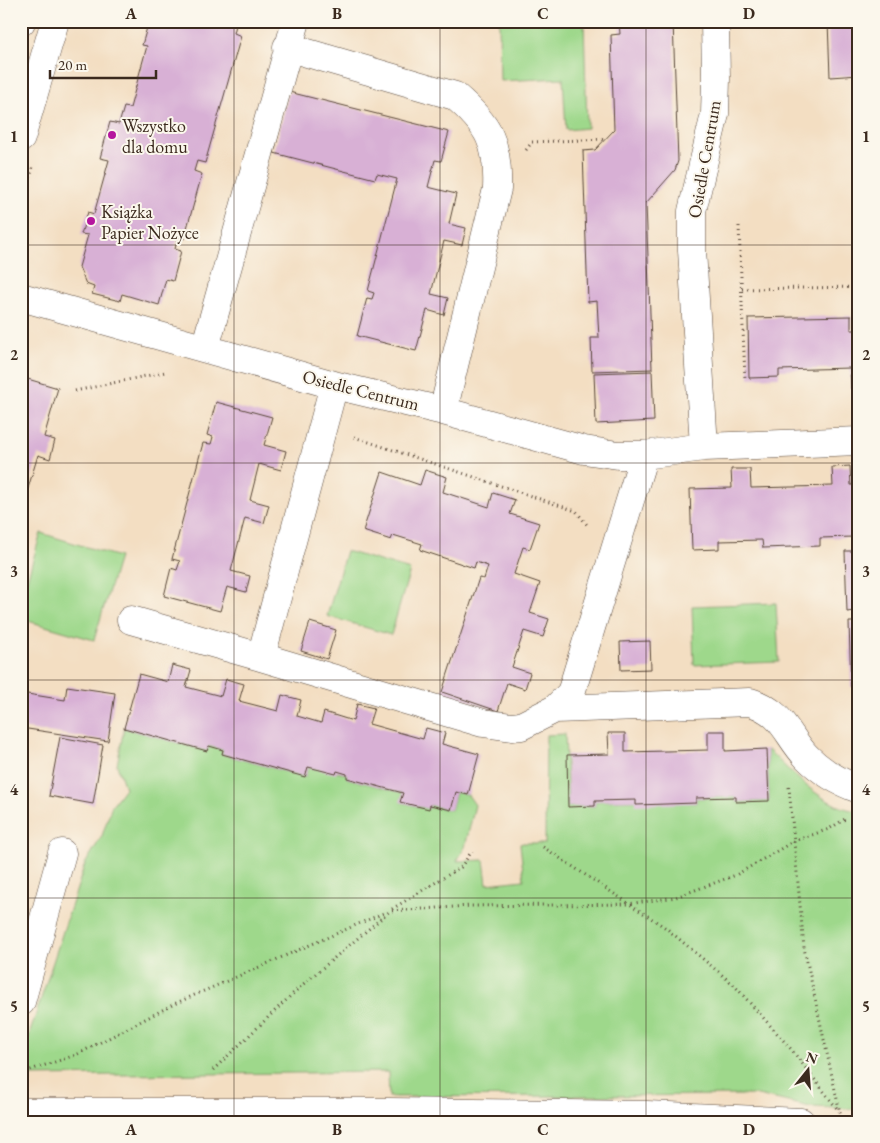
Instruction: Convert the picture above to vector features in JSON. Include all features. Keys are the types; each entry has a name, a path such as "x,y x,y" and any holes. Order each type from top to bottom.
{"main road":[{"path":"21,138 56,21"},
{"path":"205,348 287,47 296,21"},
{"name":"Osiedle Centrum","path":"704,447 692,250 692,211 715,114 714,21"},
{"path":"287,47 455,96 485,126 498,168 497,189 443,411"},
{"name":"Osiedle Centrum","path":"21,297 334,385 443,411 584,450 618,455 644,456 704,447 859,441"},
{"path":"261,657 334,385"},
{"path":"132,620 483,723 512,727 522,726 556,709 571,692 644,456"},
{"path":"556,709 750,702 760,705 785,725 806,756 822,771 843,784 859,789"},
{"path":"21,1002 62,853"},
{"path":"21,1112 388,1112 647,1115 801,1122"}],"path":[{"path":"522,156 532,142 606,139"},
{"path":"739,226 745,379"},
{"path":"742,289 859,286"},
{"path":"75,391 166,372"},
{"path":"322,426 576,510 592,532"},
{"path":"789,786 804,948 842,1122"},
{"path":"213,1070 301,986 390,910 470,906 628,904 676,897 736,875 794,841 829,829 851,816"},
{"path":"543,847 666,928 734,985 791,1049 839,1111"},
{"path":"21,1073 76,1055 174,1004 390,910 460,867 472,851"}],"green space":[{"path":"499,21 584,21 587,128 566,130 563,78 500,81"},
{"path":"41,533 119,557 94,640 21,619 21,600"},
{"path":"21,537 29,539 21,565"},
{"path":"346,551 410,570 391,635 327,616"},
{"path":"776,603 779,662 694,665 692,606"},
{"path":"124,728 207,751 209,746 223,750 222,754 305,777 308,767 347,774 347,778 403,793 401,802 429,809 430,805 451,810 456,792 468,795 475,805 465,847 457,861 484,860 487,884 524,880 520,844 545,843 546,735 565,734 568,807 595,806 595,801 636,800 696,803 696,798 736,797 736,802 769,801 767,749 821,797 846,809 859,811 859,1109 810,1107 758,1095 389,1097 388,1072 30,1076 28,1091 21,1097 22,1057 85,864 102,836 112,805 125,788 117,765"}],"building":[{"path":"139,21 237,21 234,33 241,36 205,163 197,161 194,171 202,174 184,239 178,237 175,249 181,251 173,281 166,279 159,305 122,294 120,301 92,294 94,287 86,284 79,267 88,235 81,234 88,212 94,214 109,160 100,158 110,122 119,124 124,107 130,108 147,46 142,45 148,24"},
{"path":"619,21 673,21 678,161 675,170 646,203 652,369 592,371 591,338 599,338 597,301 588,302 583,151 595,150 614,130 611,35 620,34"},
{"path":"828,21 859,21 859,75 830,77"},
{"path":"289,92 449,132 441,161 435,160 428,187 456,194 449,224 466,228 462,245 444,241 431,294 448,298 444,315 427,310 416,351 357,336 367,298 372,299 374,293 368,291 397,179 377,174 375,179 274,153"},
{"path":"851,316 851,330 859,330 859,389 851,389 850,368 779,370 779,377 749,378 748,318"},
{"path":"652,371 654,421 596,424 594,373"},
{"path":"21,377 58,388 44,437 55,440 50,459 38,455 23,505 21,505"},
{"path":"216,402 272,417 264,445 286,451 281,470 259,464 250,500 269,505 264,523 245,518 231,571 250,576 246,592 227,587 220,611 164,596 171,568 177,570 180,561 172,559 203,443 211,444 213,437 207,435"},
{"path":"850,466 851,485 859,485 859,687 851,687 849,622 856,622 855,611 847,612 845,551 853,551 853,537 820,538 820,546 763,548 762,540 719,541 719,549 692,550 690,489 732,488 731,469 750,469 751,488 833,486 832,467"},
{"path":"425,470 447,477 443,492 489,507 493,493 515,500 510,514 539,523 530,549 523,547 514,574 540,583 530,613 549,619 543,637 524,631 512,667 530,673 525,689 507,683 498,711 442,692 479,578 484,579 488,566 476,562 474,568 420,550 422,544 393,535 391,540 363,531 382,472 420,485"},
{"path":"310,622 336,630 327,659 301,651"},
{"path":"650,641 651,669 621,670 620,642"},
{"path":"172,665 191,670 186,687 221,696 226,679 244,684 239,701 278,711 282,695 301,700 297,716 321,723 324,712 353,721 357,704 374,708 369,724 423,739 426,728 445,733 442,744 479,754 468,795 456,792 451,810 430,805 429,809 400,802 403,793 347,778 347,774 337,771 336,774 308,767 305,777 222,754 223,750 209,746 207,751 124,728 139,674 168,682"},
{"path":"67,686 115,693 108,741 21,728 21,693 65,700"},
{"path":"708,731 725,731 725,751 767,749 769,801 736,802 736,797 696,798 696,803 636,805 636,800 595,801 595,806 568,807 567,755 609,754 608,733 625,733 625,752 708,750"},
{"path":"60,737 103,745 93,804 49,796"}],"place":[{"name":"Wszystko dla domu","path":"112,135"},
{"name":"Książka Papier Nożyce","path":"91,221"}]}
